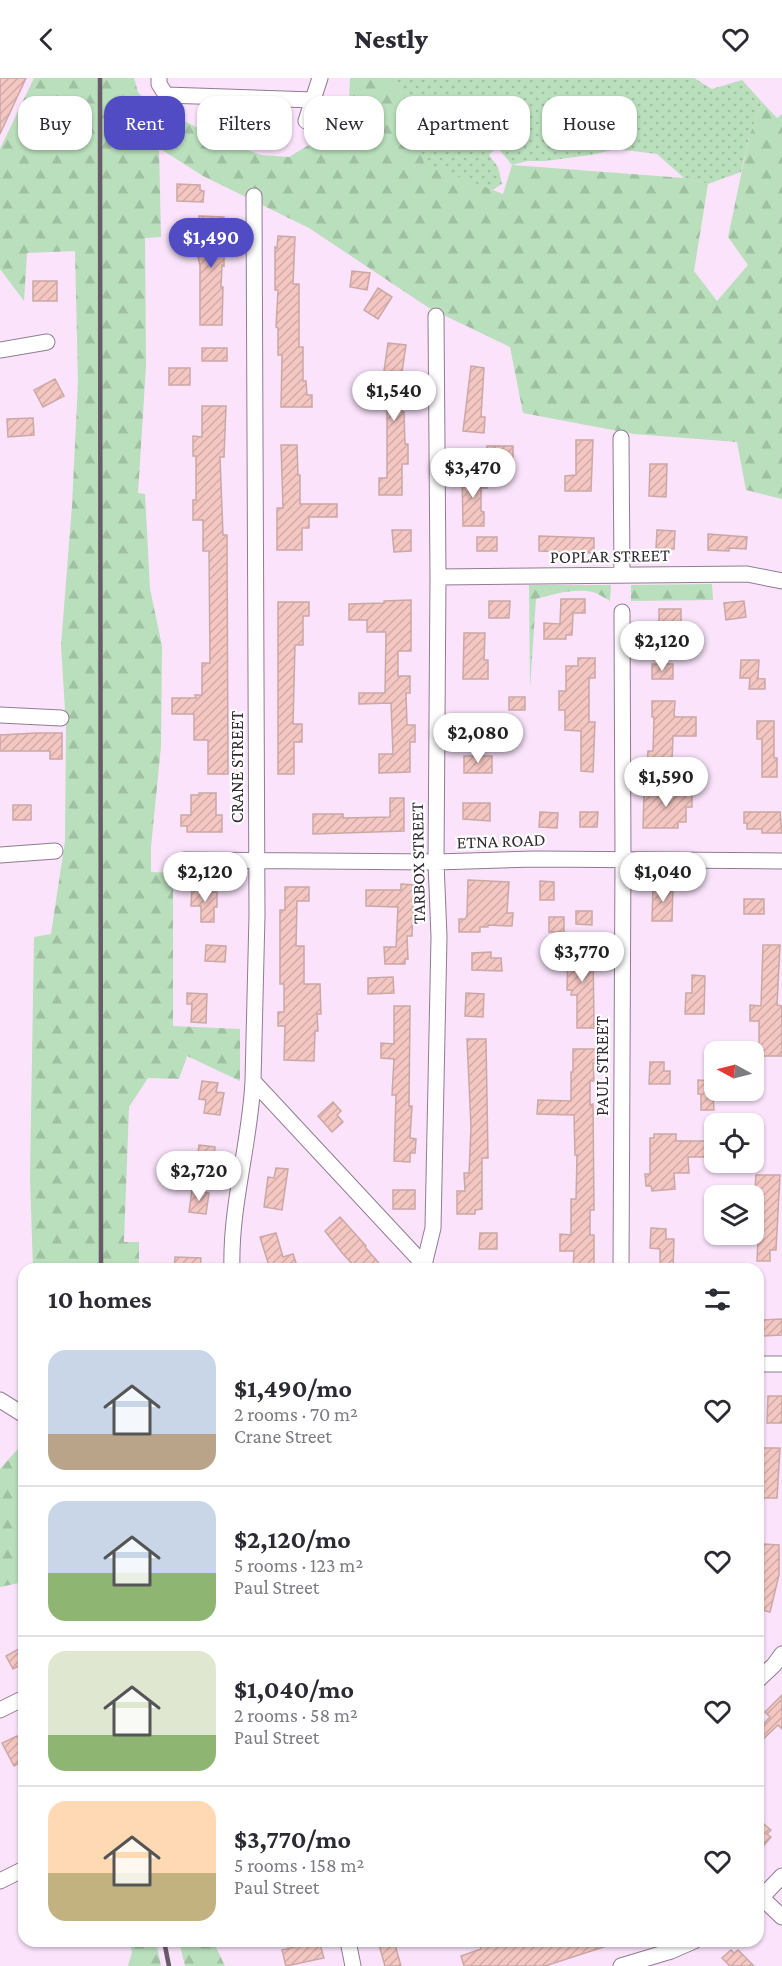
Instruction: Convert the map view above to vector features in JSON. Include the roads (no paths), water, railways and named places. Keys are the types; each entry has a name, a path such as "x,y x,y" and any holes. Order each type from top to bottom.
{"street":[{"path":"159,78 159,84 166,95 304,100"},
{"path":"314,96 320,78"},
{"name":"CRANE STREET","path":"232,1263 231,1239 252,1110 253,1081 257,859 254,196"},
{"name":"TARBOX STREET","path":"427,1263 433,1228 439,937 436,862 438,577 436,316"},
{"path":"0,350 47,342"},
{"path":"621,438 622,575"},
{"name":"POPLAR STREET","path":"438,577 747,574 782,581"},
{"name":"PAUL STREET","path":"621,1263 622,612"},
{"path":"0,715 61,718"},
{"path":"0,855 55,852"},
{"name":"ETNA ROAD","path":"184,860 782,861"},
{"path":"253,1081 422,1263"},
{"path":"764,1364 782,1364"},
{"path":"0,1400 18,1411"},
{"path":"764,1674 782,1654"},
{"path":"0,1710 18,1701"},
{"path":"0,1881 18,1872"},
{"path":"764,1895 782,1876"},
{"path":"764,1902 782,1917"},
{"path":"349,1947 353,1966"},
{"path":"621,1966 680,1947"}],"railway":[{"path":"100,78 101,1263"},
{"path":"165,1947 169,1966"}]}
